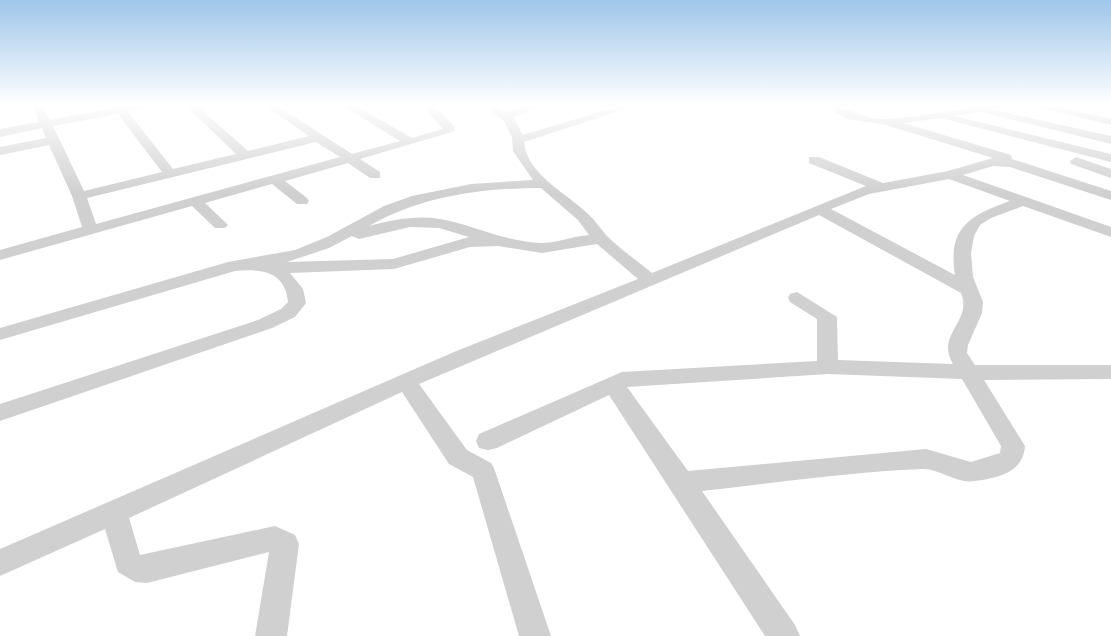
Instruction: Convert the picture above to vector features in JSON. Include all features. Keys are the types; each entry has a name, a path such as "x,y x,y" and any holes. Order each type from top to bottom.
{"street":[{"path":"51,135 90,228"},
{"path":"140,135 170,174"},
{"path":"223,135 246,156"},
{"path":"312,135 375,175"},
{"path":"398,135 411,142"},
{"path":"0,255 434,135"},
{"path":"517,135 519,151 526,164 544,184 583,217 601,239 650,280"},
{"path":"518,140 536,135"},
{"path":"930,135 995,154 1011,163 1111,196"},
{"path":"1018,135 1111,158"},
{"path":"1092,135 1111,140"},
{"path":"79,197 317,138"},
{"path":"0,151 54,140"},
{"path":"814,160 881,187"},
{"path":"1076,161 1111,174"},
{"path":"0,563 406,382 819,209 881,187 950,174 992,162 1011,163"},
{"path":"950,174 1111,232"},
{"path":"274,179 302,201"},
{"path":"324,244 370,218 411,202 493,187 544,184"},
{"path":"194,200 220,225"},
{"path":"682,482 926,459 971,472 1005,464 1012,457 1013,446 957,353 956,341 973,313 974,303 961,259 973,224 981,217 1022,201"},
{"path":"819,209 968,289"},
{"path":"267,266 324,244 395,224 424,220 458,227 493,241"},
{"path":"0,334 234,267 394,264 463,243 493,241 542,248 601,239"},
{"path":"0,413 265,324 288,313 297,303 297,294 292,283 267,266"},
{"path":"797,298 827,317 828,367"},
{"path":"488,440 622,379 828,367 1026,374 1111,372"},
{"path":"406,382 458,457 482,470 485,475 535,636"},
{"path":"616,383 616,388 784,636"},
{"path":"114,512 128,563 135,568 147,569 275,538 282,540 285,544 271,636"}]}
